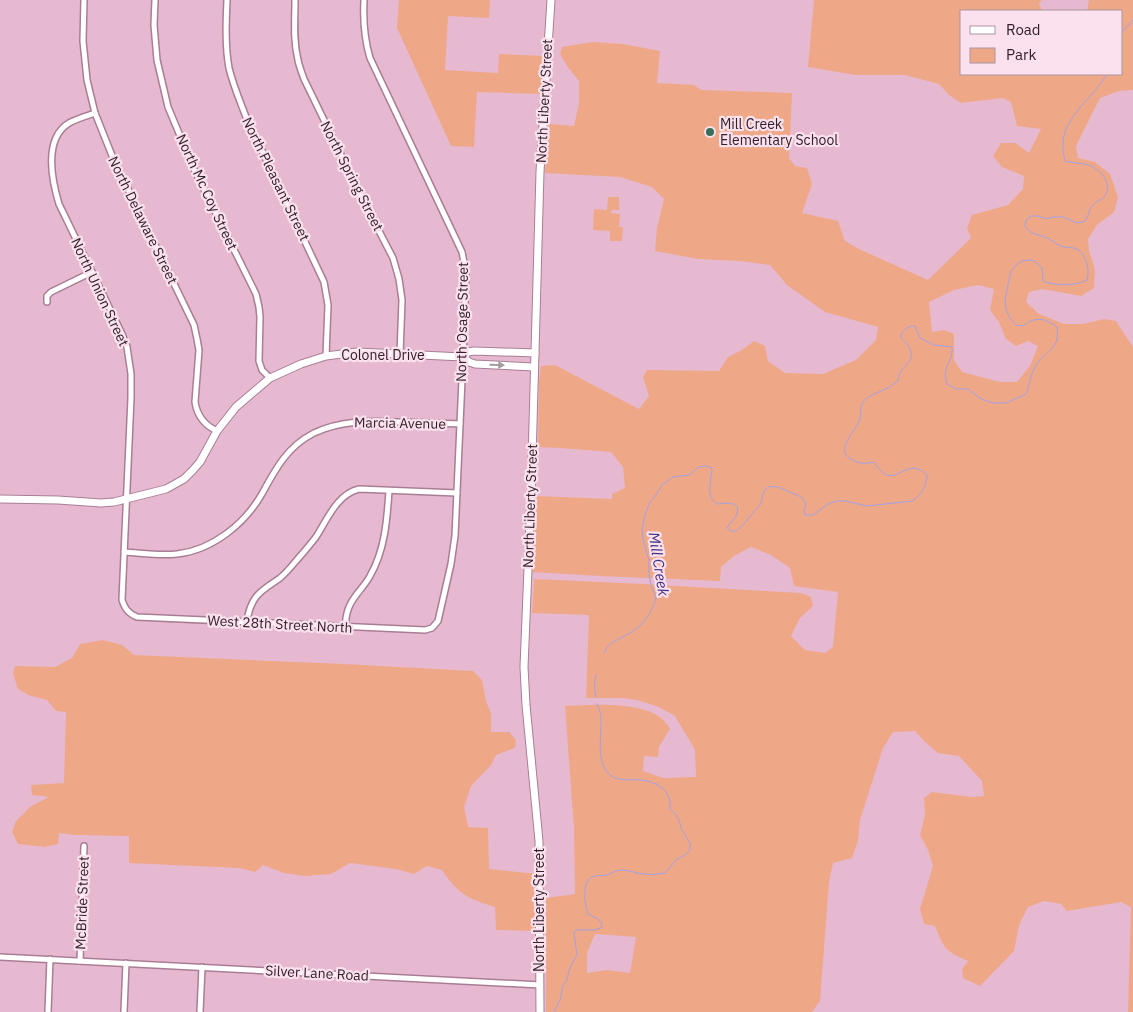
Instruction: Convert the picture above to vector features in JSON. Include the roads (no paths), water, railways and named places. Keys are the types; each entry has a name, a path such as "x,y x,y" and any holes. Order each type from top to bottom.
{"main road":[{"name":"North Liberty Street","path":"540,1012 539,841 524,667 540,172 551,0"},
{"name":"Colonel Drive","path":"463,357 468,352 474,351 535,353"},
{"name":"Colonel Drive","path":"0,499 114,502 166,489 184,479 193,470 200,462 217,431 236,407 270,378 301,364 326,356 357,352 463,357 468,362 475,364 534,367"}],"street":[{"name":"North Delaware Street","path":"84,0 84,41 87,80 95,113 113,158 194,325 199,350 196,409 206,424 217,431"},
{"name":"North Mc Coy Street","path":"155,0 154,24 157,60 168,107 194,169 256,294 260,317 259,361 262,370 270,378"},
{"name":"North Pleasant Street","path":"227,0 226,22 229,68 236,90 246,117 324,282 328,305 326,356"},
{"name":"North Spring Street","path":"295,0 295,44 304,79 358,191 393,258 402,300 400,354"},
{"name":"North Osage Street","path":"364,0 364,30 370,58 462,252 466,273 454,536 451,564 443,604 436,625 429,629"},
{"name":"North Union Street","path":"95,113 70,122 60,130 54,143 53,184 59,204 122,334 130,362 131,398 122,600 124,608 131,614"},
{"path":"47,302 47,296 51,292 92,272"},
{"name":"Marcia Avenue","path":"124,552 159,555 178,554 196,550 217,540 250,511 262,494 274,470 288,453 304,439 325,428 342,423 360,421 460,424"},
{"path":"247,622 249,608 255,597 280,578 296,562 346,494 359,490 457,493"},
{"path":"345,627 346,614 350,605 370,578 380,557 387,525 389,491"},
{"name":"West 28th Street North","path":"131,614 137,616 345,627 429,629"},
{"name":"McBride Street","path":"80,960 84,846"},
{"name":"Silver Lane Road","path":"0,957 540,985"},
{"path":"48,1012 50,959"},
{"path":"124,1012 126,963"},
{"path":"200,1012 202,967"}],"waterway":[{"name":"Mill Creek","path":"1123,31 1133,20"},
{"name":"Mill Creek","path":"604,653 611,643 633,631 642,623 655,603 656,597 649,576 649,561 642,529 650,502 662,485 673,477 689,475 698,467 706,466 712,468 710,488 712,500 718,504 728,503 735,505 738,509 727,528 731,531 736,531 745,523 760,505 765,490 771,487 782,489 801,498 806,505 805,515 813,515 828,504 836,501 867,506 912,501 918,496 923,490 927,479 927,475 922,471 914,468 892,476 887,475 874,462 857,462 846,455 845,451 845,446 860,419 861,408 865,399 898,381 900,373 910,360 910,349 901,338 901,334 907,328 915,326 920,338 934,345 952,347 951,356 946,368 946,378 947,384 956,389 968,389 981,399 993,403 1006,403 1026,394 1035,367 1054,346 1058,335 1057,327 1044,320 1032,321 1023,326 1016,325 1010,318 1006,310 1005,299 1011,271 1022,261 1032,260 1042,268 1043,281 1065,285 1087,280 1087,263 1080,252 1075,248 1063,247 1031,232 1025,226 1026,220 1031,216 1046,219 1063,217 1077,223 1085,221 1092,206 1106,194 1107,185 1101,173 1088,165 1065,161 1063,144 1069,123 1106,75"},
{"name":"Mill Creek","path":"596,675 594,686 596,697"},
{"name":"Mill Creek","path":"554,1012 560,1000 569,970 577,955 574,933 576,930 601,928 602,924 598,919 588,914 585,889 589,880 594,876 607,875 620,870 647,874 665,873 677,859 690,850 690,843 676,815 670,809 669,797 662,788 647,781 617,779 605,770 600,748 601,717 597,704"}],"place":[{"name":"Mill Creek Elementary School","path":"710,132"}]}
